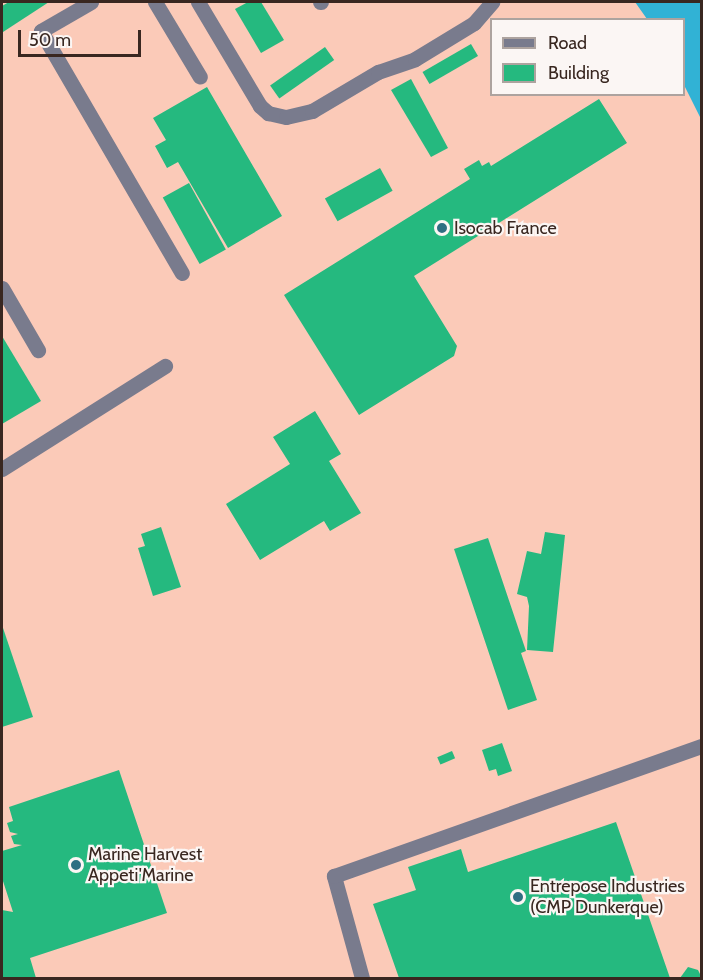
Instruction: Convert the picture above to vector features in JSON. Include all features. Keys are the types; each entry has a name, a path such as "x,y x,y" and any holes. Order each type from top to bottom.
{"lane":[{"path":"91,2 40,31 182,273"},
{"path":"155,2 200,77"},
{"path":"198,2 260,106 273,115 286,117 312,111 373,75 415,59 474,23 492,2"},
{"path":"2,288 38,350"},
{"path":"2,468 165,366"},
{"path":"362,978 334,876 702,746"}],"water":[{"path":"635,2 701,2 701,119 685,87 685,18 646,18"}],"building":[{"path":"9,2 49,2 3,32 2,6"},
{"path":"248,2 261,2 284,40 261,53 235,9"},
{"path":"471,44 478,56 430,84 423,72"},
{"path":"325,47 334,60 279,99 270,85"},
{"path":"411,79 448,148 431,157 391,90"},
{"path":"207,87 282,216 228,248 178,162 167,168 155,146 166,140 153,118"},
{"name":"Isocab France","path":"599,99 627,143 414,276 457,346 454,356 359,415 284,295 470,179 464,169 479,160 482,166 489,162 491,166"},
{"path":"380,168 393,191 338,221 325,199"},
{"path":"189,183 226,249 200,264 163,198"},
{"path":"2,336 41,401 2,424"},
{"path":"315,411 341,454 329,461 361,513 330,531 324,521 260,560 226,504 290,464 273,437"},
{"path":"161,527 181,587 153,596 138,548 145,546 141,534"},
{"path":"545,532 565,535 553,652 527,650 529,606 527,597 517,594 527,551 541,554"},
{"path":"488,538 526,651 521,653 537,700 508,710 454,549"},
{"path":"2,625 33,717 2,727"},
{"path":"502,743 512,771 498,776 496,769 489,771 482,750"},
{"path":"452,751 455,758 440,765 437,757"},
{"name":"Marine Harvest Appeti'Marine","path":"119,770 167,913 30,958 36,978 2,978 2,910 13,912 2,878 2,851 22,845 14,844 11,836 18,834 10,832 7,823 13,821 9,807"},
{"name":"Entrepose Industries (CMP Dunkerque)","path":"616,822 670,978 399,978 373,904 416,890 408,867 461,849 468,872"},
{"path":"688,967 698,970 702,978 680,978"}],"place":[{"name":"Isocab France","path":"442,228"},
{"name":"Marine Harvest Appeti'Marine","path":"76,865"},
{"name":"Entrepose Industries (CMP Dunkerque)","path":"518,897"}]}
